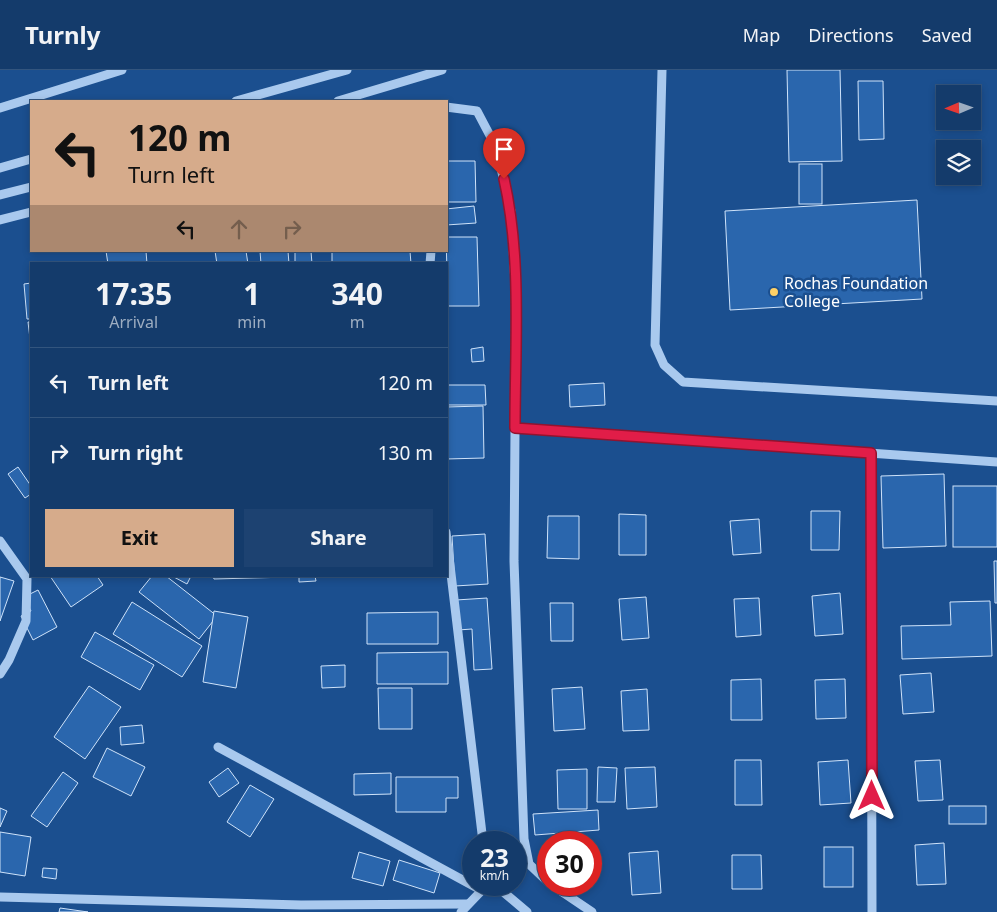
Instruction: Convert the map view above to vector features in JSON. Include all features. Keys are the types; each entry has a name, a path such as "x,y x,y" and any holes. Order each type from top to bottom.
{"street":[{"path":"0,108 122,70"},
{"path":"240,100 348,70"},
{"path":"341,100 442,70"},
{"path":"662,70 655,345 664,365 683,382 997,401"},
{"path":"448,107 478,111 496,147 511,210 516,302 514,561 524,838 529,864 537,872"},
{"path":"0,168 30,159"},
{"path":"0,195 30,187"},
{"path":"0,220 30,212"},
{"path":"515,428 997,462"},
{"path":"871,453 872,912"},
{"path":"0,541 27,579 26,622 9,660 0,674"},
{"path":"448,549 482,831"},
{"path":"218,747 462,876"},
{"path":"461,912 476,896"},
{"path":"508,896 527,912"},
{"path":"568,896 592,912"},
{"path":"0,897 301,905 467,904"}],"building":[{"path":"787,70 840,70 842,161 789,162"},
{"path":"858,81 883,81 884,139 859,140"},
{"path":"448,161 475,161 476,202 448,202"},
{"path":"799,164 822,164 822,204 799,204"},
{"path":"917,200 922,299 730,310 725,211"},
{"path":"474,206 476,223 448,225 448,209"},
{"path":"448,237 477,237 479,306 448,306"},
{"path":"106,252 146,252 147,262 108,262"},
{"path":"215,252 246,252 248,262 217,262"},
{"path":"260,252 288,252 289,262 261,262"},
{"path":"295,252 311,252 312,262 295,262"},
{"path":"332,252 410,252 411,262 332,262"},
{"path":"30,283 30,319 27,319 24,284"},
{"path":"28,322 30,322 30,339"},
{"path":"483,347 484,361 472,362 471,349"},
{"path":"604,383 605,405 570,407 569,385"},
{"path":"448,385 485,385 486,405 448,405"},
{"path":"483,406 484,458 448,459 448,407"},
{"path":"18,467 30,485 30,495 25,498 8,474"},
{"path":"944,474 946,546 883,548 881,476"},
{"path":"953,486 997,486 997,547 953,547"},
{"path":"811,511 840,511 839,550 811,550"},
{"path":"619,514 646,515 646,555 619,555"},
{"path":"548,516 579,516 579,559 547,558"},
{"path":"759,519 761,553 733,555 730,521"},
{"path":"485,534 488,584 455,586 452,536"},
{"path":"994,561 997,561 997,603 995,603"},
{"path":"0,577 14,581 0,621"},
{"path":"51,577 98,577 103,585 71,607"},
{"path":"151,577 167,577 217,616 199,639 139,592"},
{"path":"174,577 190,577 187,584"},
{"path":"213,577 290,577 214,579"},
{"path":"299,577 315,577 316,581 299,582"},
{"path":"38,590 57,627 33,640 21,616 31,611 24,597"},
{"path":"840,593 843,634 815,636 812,596"},
{"path":"646,597 649,638 622,640 619,599"},
{"path":"487,598 492,669 474,670 472,629 458,630 456,600"},
{"path":"759,598 761,635 736,637 734,599"},
{"path":"990,601 992,656 902,659 901,626 951,625 950,602"},
{"path":"132,602 202,646 182,677 113,634"},
{"path":"550,603 573,603 573,641 551,641"},
{"path":"214,611 248,617 236,688 203,682"},
{"path":"438,612 438,644 367,644 367,613"},
{"path":"95,632 154,665 140,690 81,657"},
{"path":"448,652 448,684 377,684 377,653"},
{"path":"345,665 345,687 322,688 321,666"},
{"path":"931,673 934,712 903,714 900,675"},
{"path":"761,679 762,720 731,720 731,680"},
{"path":"845,679 846,718 816,719 815,680"},
{"path":"89,686 121,707 85,759 54,737"},
{"path":"582,687 585,729 554,731 552,689"},
{"path":"378,688 412,688 412,729 379,729"},
{"path":"647,689 649,730 623,731 621,691"},
{"path":"142,725 144,743 121,745 120,727"},
{"path":"107,748 145,767 131,796 93,777"},
{"path":"735,760 761,760 762,805 735,805"},
{"path":"848,760 851,803 820,805 818,762"},
{"path":"940,760 943,800 918,801 915,761"},
{"path":"598,767 617,768 615,802 597,802"},
{"path":"655,767 657,807 627,809 625,768"},
{"path":"228,768 239,783 219,797 209,782"},
{"path":"587,769 587,809 558,809 557,770"},
{"path":"63,772 78,783 47,827 31,816"},
{"path":"391,773 391,794 354,795 354,774"},
{"path":"396,777 458,777 458,798 446,798 446,812 396,812"},
{"path":"250,785 274,799 250,837 227,822"},
{"path":"949,806 986,806 986,824 949,824"},
{"path":"0,808 7,811 0,827"},
{"path":"598,810 599,830 537,831 537,835 535,835 533,814"},
{"path":"0,832 31,837 25,876 0,872"},
{"path":"944,843 946,884 917,885 915,845"},
{"path":"824,847 853,847 853,887 824,887"},
{"path":"658,851 661,893 632,895 629,853"},
{"path":"359,852 390,861 383,886 352,878"},
{"path":"732,855 761,855 762,889 732,889"},
{"path":"399,860 440,873 434,893 393,880"},
{"path":"43,868 57,869 56,879 42,877"},
{"path":"60,908 88,912 59,912"}],"place":[{"name":"Rochas Foundation College","path":"774,292"}],"route":[{"path":"504,179 511,210 516,302 515,428 588,431 871,453 872,796"}]}
